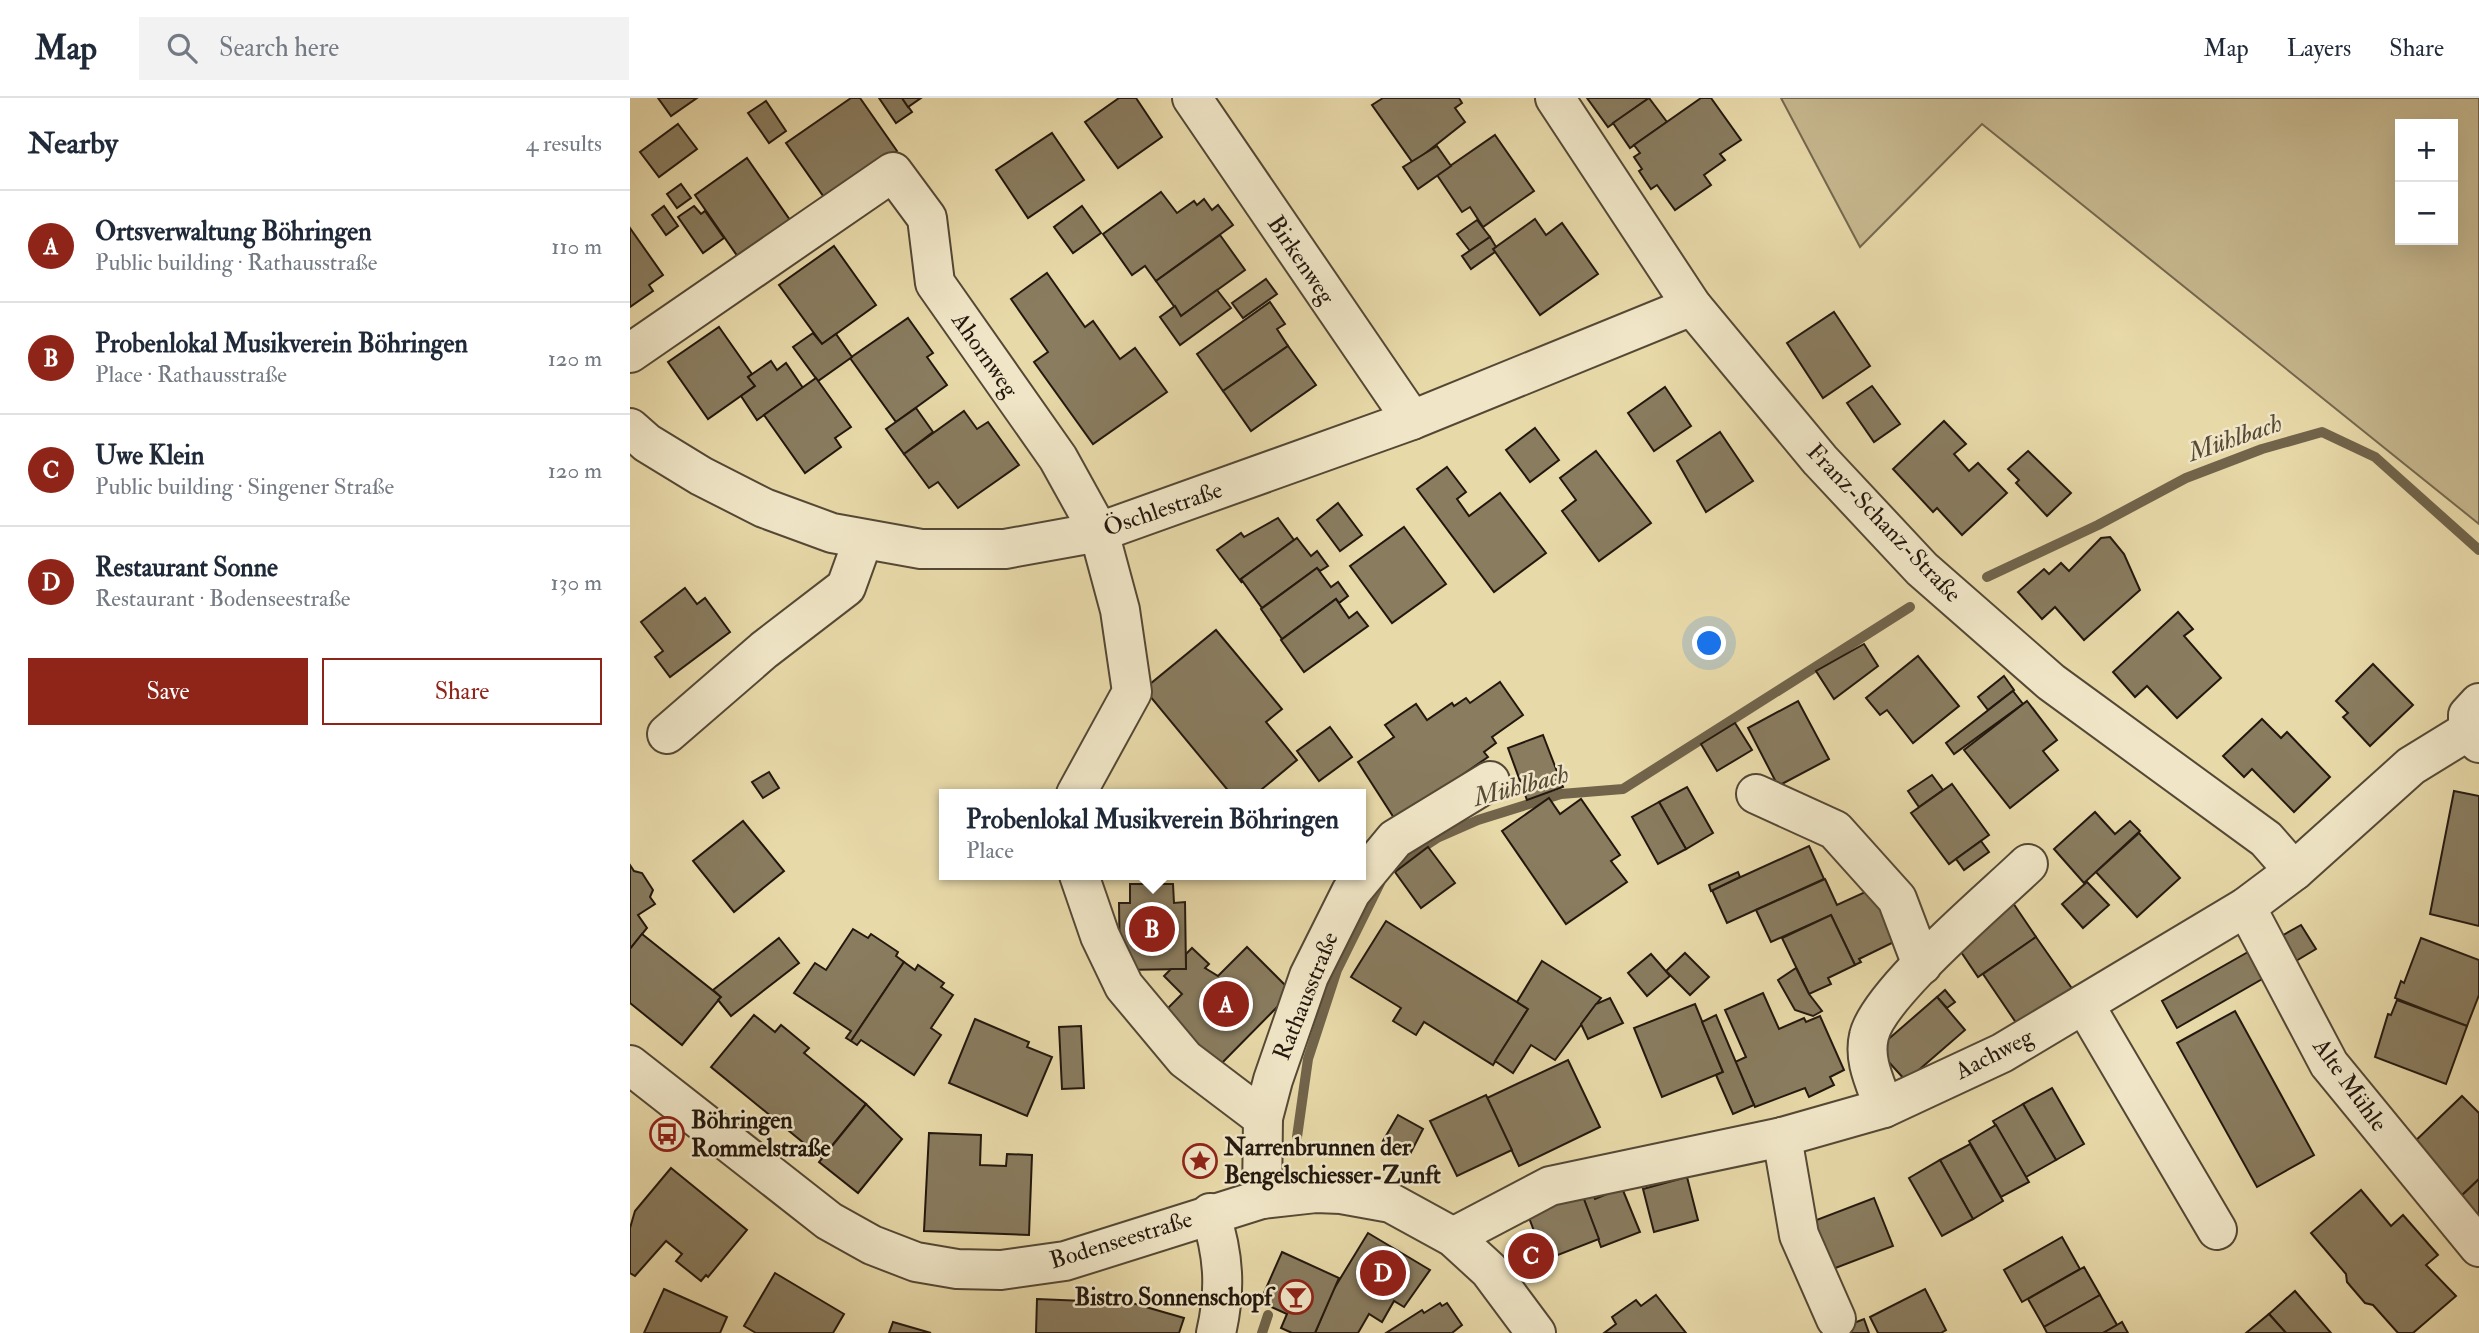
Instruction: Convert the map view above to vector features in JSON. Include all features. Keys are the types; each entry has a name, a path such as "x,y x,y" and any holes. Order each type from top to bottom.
{"street":[{"name":"Birkenweg","path":"1192,98 1412,420"},
{"name":"Franz-Schanz-Straße","path":"1555,98 1692,306 1820,460 1922,569 2051,682 2266,839 2294,871"},
{"name":"Ahornweg","path":"630,354 893,172 926,218 935,283 1058,458 1099,532 1120,610 1132,692 1079,789"},
{"name":"Öschlestraße","path":"630,428 647,443 690,469 764,508 832,533 921,549 1005,549 1099,532 1412,420 1692,306"},
{"path":"667,734 764,649 846,587 863,540"},
{"name":"Aachweg","path":"1453,1237 1550,1186 1782,1137 1884,1108 2002,1053 2246,907 2294,871 2411,766 2475,726"},
{"name":"Rathausstraße","path":"1366,874 1395,839 1490,781"},
{"path":"1756,793 1835,830 1897,899 1922,965"},
{"path":"1884,1108 1868,1063 1869,1035 1883,1008 1922,965 2028,864"},
{"path":"1081,880 1100,936 1124,986 1185,1059 1263,1118"},
{"name":"Rathausstraße","path":"1262,1199 1263,1118 1309,976 1351,892 1361,880"},
{"name":"Alte Mühle","path":"2246,907 2329,1064 2479,1247"},
{"path":"2084,1004 2217,1230"},
{"name":"Bodenseestraße","path":"630,1065 829,1221 872,1245 916,1262 957,1269 1001,1270 1065,1261 1210,1213 1262,1199 1315,1193 1366,1197 1391,1203 1453,1237 1489,1270 1536,1333"},
{"path":"1782,1137 1799,1235 1836,1319"},
{"path":"1210,1213 1221,1246 1224,1277 1222,1306 1216,1333"}],"shaded area":[{"path":"1781,98 2479,98 2479,524 1982,124 1860,247"}],"building":[{"path":"658,98 697,98 671,116"},
{"path":"851,98 860,98 897,151 826,200 786,143"},
{"path":"879,98 902,98 912,112 896,123"},
{"path":"902,98 921,98 908,107"},
{"path":"1119,98 1136,98 1162,137 1118,168 1085,122"},
{"path":"1383,98 1459,98 1462,103 1455,108 1465,122 1413,163 1372,105"},
{"path":"1587,98 1649,98 1608,127"},
{"path":"1649,98 1667,122 1630,148 1613,123"},
{"path":"1701,98 1711,98 1741,140 1720,154 1725,160 1704,175 1711,185 1675,210 1657,185 1651,189 1639,171 1642,169 1634,157 1640,153 1634,145"},
{"path":"766,101 786,131 769,143 748,113"},
{"path":"678,124 697,149 659,177 640,152"},
{"path":"1052,133 1084,180 1028,218 996,170"},
{"path":"1495,135 1534,191 1483,227 1470,207 1462,212 1437,175"},
{"path":"1437,146 1451,166 1418,189 1403,167"},
{"path":"747,158 790,220 738,257 695,195"},
{"path":"681,184 691,198 677,208 667,194"},
{"path":"1161,192 1177,213 1194,201 1197,205 1204,199 1212,210 1218,205 1233,225 1156,281 1145,266 1132,275 1103,234"},
{"path":"664,206 678,226 666,235 652,215"},
{"path":"694,206 701,214 705,211 724,238 703,253 678,217"},
{"path":"1082,206 1101,233 1073,253 1054,227"},
{"path":"1535,219 1546,235 1562,223 1598,274 1540,315 1493,249"},
{"path":"1477,220 1490,237 1470,251 1457,234"},
{"path":"630,228 663,275 649,285 653,291 630,307"},
{"path":"1220,235 1245,270 1181,316 1156,281"},
{"path":"1490,237 1496,247 1493,249 1495,252 1471,269 1462,256"},
{"path":"834,246 876,305 822,344 779,285"},
{"path":"1047,273 1085,327 1093,321 1120,359 1135,348 1167,392 1093,444 1034,362 1048,352 1011,299"},
{"path":"1266,279 1277,294 1243,318 1232,303"},
{"path":"1217,290 1231,308 1180,345 1160,317 1175,306 1181,316"},
{"path":"1270,302 1285,324 1277,329 1288,346 1223,391 1197,354"},
{"path":"1834,312 1870,366 1823,398 1787,343"},
{"path":"908,318 933,353 927,357 947,385 896,422 850,358"},
{"path":"719,327 752,374 748,377 755,386 708,419 668,362"},
{"path":"813,333 822,344 836,334 852,357 818,381 793,347"},
{"path":"1288,346 1316,385 1251,431 1223,391"},
{"path":"771,361 777,370 786,363 803,388 757,420 741,396 755,386 748,377"},
{"path":"816,378 851,427 835,438 841,447 805,473 764,415"},
{"path":"1872,386 1900,424 1874,442 1847,403"},
{"path":"1665,387 1691,426 1654,451 1628,413"},
{"path":"916,408 933,432 904,454 886,429"},
{"path":"964,411 977,429 988,422 1019,465 958,508 938,482 929,488 904,454"},
{"path":"1944,421 1966,444 1954,454 1969,471 1978,463 2007,493 1962,535 1937,508 1933,512 1893,469"},
{"path":"1535,428 1559,460 1530,482 1506,450"},
{"path":"1720,432 1753,481 1706,512 1677,461"},
{"path":"1596,451 1651,523 1599,561 1562,511 1576,500 1560,478"},
{"path":"2028,451 2071,493 2047,516 2016,483 2019,480 2008,469"},
{"path":"1447,467 1466,492 1457,499 1469,516 1500,493 1546,553 1494,592 1417,489"},
{"path":"1338,503 1362,535 1340,551 1317,520"},
{"path":"1278,518 1294,540 1241,579 1242,583 1217,550 1241,533 1244,537"},
{"path":"1404,527 1446,584 1392,623 1350,566"},
{"path":"2110,537 2124,554 2140,590 2084,640 2055,607 2042,619 2018,592 2044,569 2049,574 2061,563 2069,571 2101,538"},
{"path":"1297,538 1311,556 1317,551 1328,566 1320,571 1317,568 1262,608 1241,579"},
{"path":"1317,568 1331,587 1338,582 1348,596 1339,603 1336,599 1282,639 1261,609"},
{"path":"685,588 697,604 705,598 730,632 670,677 655,657 663,651 641,622"},
{"path":"1336,599 1349,618 1357,612 1368,626 1304,672 1281,640"},
{"path":"2178,612 2193,629 2184,636 2221,678 2177,718 2147,686 2135,697 2113,672"},
{"path":"1216,630 1282,709 1266,722 1297,760 1262,789 1227,789 1144,689"},
{"path":"1864,644 1878,666 1834,699 1816,671"},
{"path":"1918,656 1959,706 1913,743 1887,710 1880,715 1866,698"},
{"path":"2373,664 2413,705 2370,746 2343,717 2348,713 2336,701"},
{"path":"2004,676 2014,690 1988,710 1978,697"},
{"path":"1500,682 1523,715 1492,737 1496,743 1484,752 1488,757 1396,821 1358,762 1394,737 1385,725 1416,704 1427,720 1452,703 1454,706 1466,698 1470,703"},
{"path":"2013,691 2023,704 1954,754 1946,743"},
{"path":"1798,701 1829,759 1778,786 1748,728"},
{"path":"2027,701 2057,740 2043,751 2058,770 2010,808 1964,750"},
{"path":"2262,719 2281,738 2287,732 2330,777 2294,812 2252,769 2244,777 2223,756"},
{"path":"1735,723 1752,750 1717,771 1701,744"},
{"path":"1330,727 1352,757 1319,781 1297,751"},
{"path":"1543,735 1563,787 1527,800 1508,748"},
{"path":"769,772 779,788 763,798 752,782"},
{"path":"1932,775 1943,790 1919,807 1908,791"},
{"path":"1952,784 1989,835 1949,864 1911,813"},
{"path":"1687,787 1713,833 1686,849 1659,802"},
{"path":"2454,791 2479,796 2479,926 2430,914"},
{"path":"1549,798 1560,814 1581,799 1620,855 1611,861 1627,882 1566,924 1502,831"},
{"path":"1659,802 1686,849 1658,864 1632,817"},
{"path":"2095,812 2115,834 2130,821 2140,831 2084,883 2054,849"},
{"path":"743,821 784,871 734,912 693,861"},
{"path":"2139,833 2180,878 2137,917 2096,872"},
{"path":"1981,841 1989,852 1964,870 1956,859"},
{"path":"1809,846 1824,879 1727,923 1712,890"},
{"path":"1428,847 1455,883 1421,908 1395,872"},
{"path":"630,865 634,871 642,873 653,890 650,897 655,904 638,915 647,928 630,949"},
{"path":"1738,872 1740,877 1711,891 1709,885"},
{"path":"1825,879 1837,905 1874,888 1898,940 1859,959 1861,962 1855,965 1831,915 1771,942 1756,910"},
{"path":"2087,882 2109,905 2083,928 2062,904"},
{"path":"1130,884 1173,884 1174,903 1185,902 1186,969 1120,970 1119,903 1130,903"},
{"path":"2013,903 2036,937 1978,977 1955,943"},
{"path":"1831,915 1855,965 1828,978 1831,984 1809,994 1782,938"},
{"path":"1386,921 1528,1009 1493,1065 1424,1022 1416,1035 1393,1021 1401,1008 1351,977"},
{"path":"2301,925 2316,949 2291,964 2276,939"},
{"path":"853,929 868,938 871,934 898,952 896,956 904,962 851,1041 846,1038 851,1031 794,993 815,963 826,970"},
{"path":"642,934 721,997 682,1045 630,1003 630,949"},
{"path":"2036,937 2073,990 2019,1027 1983,974"},
{"path":"779,938 799,963 731,1016 718,1000 721,997 713,990"},
{"path":"2421,938 2479,960 2479,995 2467,1026 2395,998 2401,981 2404,983"},
{"path":"1247,947 1292,992 1213,1072 1162,1014 1182,994 1164,976 1171,969 1186,969 1186,954 1192,948 1209,964 1205,968 1218,976"},
{"path":"2255,948 2271,974 2177,1028 2162,1001"},
{"path":"1685,953 1709,977 1690,995 1666,971"},
{"path":"1651,954 1670,976 1647,996 1628,973"},
{"path":"1542,961 1601,998 1555,1060 1531,1045 1513,1073 1495,1061 1528,1009 1517,1002"},
{"path":"904,962 915,970 918,965 944,983 941,987 953,995 931,1028 941,1035 914,1075 861,1040 857,1045 851,1041"},
{"path":"1796,968 1809,994 1822,1011 1813,1016 1795,1010 1778,980"},
{"path":"1945,990 1955,1002 1947,1008 1937,997"},
{"path":"1763,993 1779,1029 1804,1018 1806,1022 1820,1016 1844,1070 1830,1077 1834,1085 1809,1097 1805,1088 1755,1107 1735,1062 1746,1057 1725,1010"},
{"path":"1937,997 1965,1030 1906,1081 1877,1049"},
{"path":"1610,998 1623,1023 1588,1039 1581,1024 1596,1004"},
{"path":"2397,1000 2467,1026 2446,1084 2375,1057 2388,1014 2391,1015"},
{"path":"1695,1004 1723,1072 1662,1097 1634,1028"},
{"path":"2235,1011 2314,1155 2257,1187 2177,1043"},
{"path":"754,1015 775,1032 781,1025 809,1048 804,1053 866,1104 822,1158 711,1067"},
{"path":"1716,1015 1754,1105 1733,1114 1716,1075 1723,1072 1702,1022"},
{"path":"975,1019 1029,1042 1027,1047 1052,1057 1027,1116 949,1083"},
{"path":"1081,1026 1084,1088 1062,1089 1059,1027"},
{"path":"1568,1060 1600,1127 1519,1166 1487,1098"},
{"path":"2052,1088 2084,1144 2056,1160 2023,1104"},
{"path":"1486,1095 1512,1150 1457,1176 1430,1121"},
{"path":"2462,1096 2479,1113 2479,1179 2458,1199 2409,1147"},
{"path":"866,1104 902,1139 858,1193 819,1162"},
{"path":"2023,1104 2056,1160 2026,1177 1993,1121"},
{"path":"1398,1115 1423,1129 1409,1156 1383,1141"},
{"path":"1996,1125 2029,1182 2001,1197 1969,1141"},
{"path":"929,1133 981,1135 980,1165 1006,1166 1007,1154 1032,1155 1029,1235 924,1231"},
{"path":"1970,1144 2003,1201 1973,1219 1940,1160"},
{"path":"1940,1160 1973,1219 1942,1236 1909,1178"},
{"path":"671,1168 747,1230 708,1277 706,1275 701,1281 676,1261 682,1254 666,1241 635,1276 630,1273 630,1228 635,1211"},
{"path":"1687,1177 1698,1220 1654,1232 1643,1189"},
{"path":"2479,1179 2479,1221 2458,1199"},
{"path":"1622,1188 1640,1232 1601,1247 1583,1197 1593,1194 1595,1199"},
{"path":"2361,1190 2391,1226 2403,1215 2438,1255 2426,1265 2456,1296 2413,1333 2398,1333 2373,1305 2365,1303 2347,1282 2346,1274 2311,1233"},
{"path":"1582,1194 1599,1239 1545,1260 1528,1215"},
{"path":"1874,1198 1893,1246 1825,1272 1806,1224"},
{"path":"1368,1233 1430,1270 1404,1307 1394,1301 1382,1322 1369,1314 1358,1333 1315,1333 1332,1292"},
{"path":"2062,1237 2080,1269 2022,1302 2004,1270"},
{"name":"Bistro Sonnenschopf","path":"1282,1252 1339,1278 1315,1333 1292,1333 1281,1328 1287,1314 1260,1302"},
{"path":"2084,1267 2100,1295 2044,1327 2028,1299"},
{"path":"775,1273 844,1314 833,1333 756,1333 744,1326"},
{"path":"664,1289 727,1317 720,1333 644,1333"},
{"path":"1925,1289 1946,1330 1941,1333 1878,1333 1870,1317"},
{"path":"2295,1291 2331,1333 2286,1333 2269,1314"},
{"path":"1656,1295 1686,1333 1604,1333 1616,1324 1612,1317 1636,1300 1641,1306"},
{"path":"2100,1295 2117,1325 2103,1333 2047,1333 2044,1327"},
{"path":"1037,1299 1132,1303 1184,1318 1179,1333 1036,1333"},
{"path":"1440,1303 1442,1306 1447,1303 1462,1325 1452,1333 1386,1333 1422,1310 1424,1313"},
{"path":"2269,1314 2286,1333 2246,1333"},
{"path":"1864,1319 1869,1333 1828,1333"},
{"path":"893,1322 931,1333 889,1333"},
{"path":"2122,1322 2128,1333 2103,1333 2117,1325"}],"waterway":[{"name":"Mühlbach","path":"1987,577 2098,525 2186,478 2262,449 2322,432 2375,457 2479,550"},
{"name":"Mühlbach","path":"1391,868 1437,838 1478,820 1561,794 1623,789 1910,607"},
{"name":"Mühlbach","path":"1297,1137 1308,1059 1337,970 1380,883"},
{"name":"Mühlbach","path":"1262,1333 1268,1315"}],"place":[{"name":"Probenlokal Musikverein Böhringen","path":"1152,929"},
{"name":"Ortsverwaltung Böhringen","path":"1226,1004"},
{"name":"Böhringen Rommelstraße","path":"667,1134"},
{"name":"Narrenbrunnen der Bengelschiesser-Zunft","path":"1200,1161"},
{"name":"Uwe Klein","path":"1531,1256"},
{"name":"Restaurant Sonne","path":"1383,1273"},
{"name":"Bistro Sonnenschopf","path":"1296,1297"}]}
